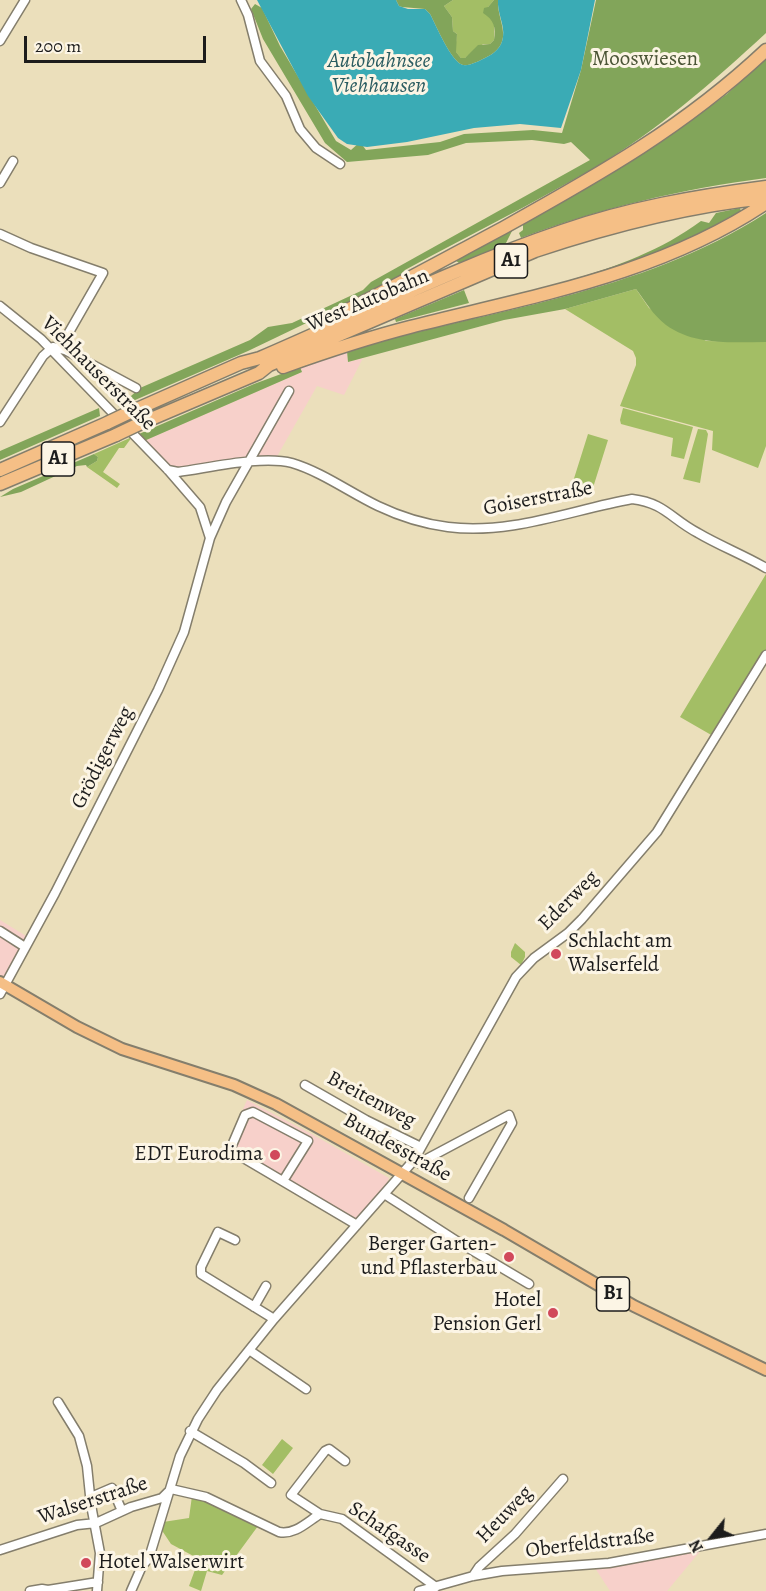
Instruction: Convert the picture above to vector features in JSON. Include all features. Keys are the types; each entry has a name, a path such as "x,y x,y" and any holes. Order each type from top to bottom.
{"highway":[{"path":"241,363 404,281 597,176 692,113 766,50"},
{"name":"West Autobahn","path":"0,470 241,363 260,358 502,253 623,213 680,200 766,187"},
{"name":"West Autobahn","path":"0,484 259,373 279,360 535,251 663,214 766,198"},
{"path":"259,373 272,371 326,351 407,328 578,287 614,275 687,246 750,214 766,203"}],"main road":[{"name":"Bundesstraße","path":"2,987 127,1052 234,1085 276,1104 504,1230 634,1306 766,1370"}],"street":[{"path":"0,41 25,0"},
{"path":"241,0 248,15 260,61 286,96 300,129 316,148 340,164"},
{"path":"0,183 13,161"},
{"path":"0,234 31,248 103,273 60,348"},
{"name":"Viehhauserstraße","path":"0,308 50,348 168,470"},
{"path":"0,422 50,348 60,348 136,388"},
{"name":"Grödigerweg","path":"2,987 55,893 171,661 184,632 210,538 226,502 289,391"},
{"name":"Goiserstraße","path":"168,470 178,472 268,461 293,464 314,472 378,506 416,521 447,527 483,530 519,525 632,499 646,501 661,506 696,532 766,568"},
{"path":"168,470 200,507 210,538"},
{"name":"Ederweg","path":"401,1174 414,1160 516,977 534,958 578,923 657,832 766,655"},
{"path":"0,931 25,947"},
{"name":"Breitenweg","path":"305,1085 366,1120 420,1147"},
{"path":"283,1181 308,1141 253,1112 245,1115 230,1150 357,1225"},
{"path":"414,1160 419,1163 509,1115 512,1123 469,1198"},
{"name":"Walserstraße","path":"0,1550 77,1525 96,1523 162,1497 171,1489 190,1431 213,1396 274,1318 401,1174"},
{"path":"384,1194 529,1284"},
{"path":"235,1240 218,1232 201,1267 201,1274 274,1318"},
{"path":"254,1307 266,1286"},
{"path":"249,1350 306,1389"},
{"path":"30,1591 98,1587 100,1553 87,1466 78,1436 58,1402"},
{"path":"190,1431 244,1463 271,1483"},
{"name":"Schafgasse","path":"345,1461 329,1449 291,1495 320,1514 342,1519 436,1587"},
{"name":"Heuweg","path":"473,1576 479,1567 515,1534 563,1479"},
{"path":"91,1497 112,1488 122,1511"},
{"path":"131,1591 142,1566 149,1558 171,1489"},
{"name":"Schafgasse","path":"171,1489 206,1497 279,1533 286,1534 294,1531 320,1514"},
{"name":"Oberfeldstraße","path":"419,1591 473,1576 502,1571 609,1563 766,1534"}],"shaded area":[{"path":"347,351 348,362 363,358 344,395 317,386 275,460 178,470 166,465 144,441 302,372 300,367"},
{"path":"0,920 26,936 0,984"},
{"path":"247,1100 389,1178 384,1190 351,1227 225,1151"},
{"path":"702,1549 667,1591 610,1591 595,1568"}],"green space":[{"path":"396,0 453,0 444,6 452,17 453,31 457,34 456,52 461,58 465,58 478,45 490,44 494,40 493,24 490,18 483,13 484,8 494,0 498,0 503,32 501,44 488,56 463,65 449,50 425,9 402,7"},
{"path":"453,0 494,0 488,7 494,24 494,40 490,44 483,44 465,58 461,58 455,51 457,34 453,31 452,17 444,6"},
{"name":"Mooswiesen","path":"596,0 766,0 766,33 684,105 640,138 594,168 405,270 396,280 248,351 119,407 117,401 131,396 140,388 250,340 268,327 292,323 363,290 371,282 590,160 571,142 564,144 532,140 466,143 428,155 347,162 325,143 263,39 251,9 255,4 262,8 280,46 336,141 351,150 360,142 366,150 440,142 464,134 533,130 562,133 581,70"},
{"name":"Mooswiesen","path":"766,58 766,178 642,201 521,238 519,233 523,230 523,223 601,180 664,140 727,94"},
{"path":"740,208 741,211 686,241 647,258 571,282 570,280 655,249 701,221 709,223 716,213"},
{"path":"766,213 766,342 727,342 689,337 677,332 657,317 636,289 565,309 504,320 348,362 347,351 615,282 718,241"},
{"path":"508,229 512,231 505,245 459,263 455,260 456,257"},
{"path":"636,289 649,308 706,341 766,342 766,446 758,468 712,450 713,431 620,406 636,365 633,351 565,309"},
{"path":"464,290 469,303 396,322 395,319"},
{"path":"300,367 302,372 144,441 139,434 254,384"},
{"path":"99,408 100,416 0,460 0,451"},
{"path":"623,408 693,427 684,459 671,456 673,438 621,424"},
{"path":"698,429 706,430 708,434 700,483 683,479"},
{"path":"588,434 608,440 591,494 571,488"},
{"path":"132,437 124,448 119,448 103,472 120,484 117,488 87,467 97,461 98,457 94,454"},
{"path":"94,454 98,457 97,461 87,467 86,465 77,466 21,492 0,497 13,489"},
{"path":"766,574 766,651 713,736 680,717"},
{"path":"515,943 525,952 521,965 511,957"},
{"path":"282,1439 293,1448 273,1474 262,1465"},
{"path":"192,1496 203,1498 258,1526 222,1575 207,1571 201,1591 189,1586 199,1559 171,1544 161,1529 163,1522 189,1518"}],"water":[{"name":"Autobahnsee Viehhausen","path":"257,0 396,0 399,6 408,9 425,9 454,57 458,62 466,65 488,56 501,44 503,32 498,0 595,0 581,70 561,128 520,124 474,128 407,142 367,147 347,144 338,138 308,96"}],"place":[{"name":"Schlacht am Walserfeld","path":"556,954"},
{"name":"EDT Eurodima","path":"275,1155"},
{"name":"Berger Garten- und Pflasterbau","path":"509,1257"},
{"name":"Hotel Pension Gerl","path":"553,1313"},
{"name":"Hotel Walserwirt","path":"86,1563"}]}
